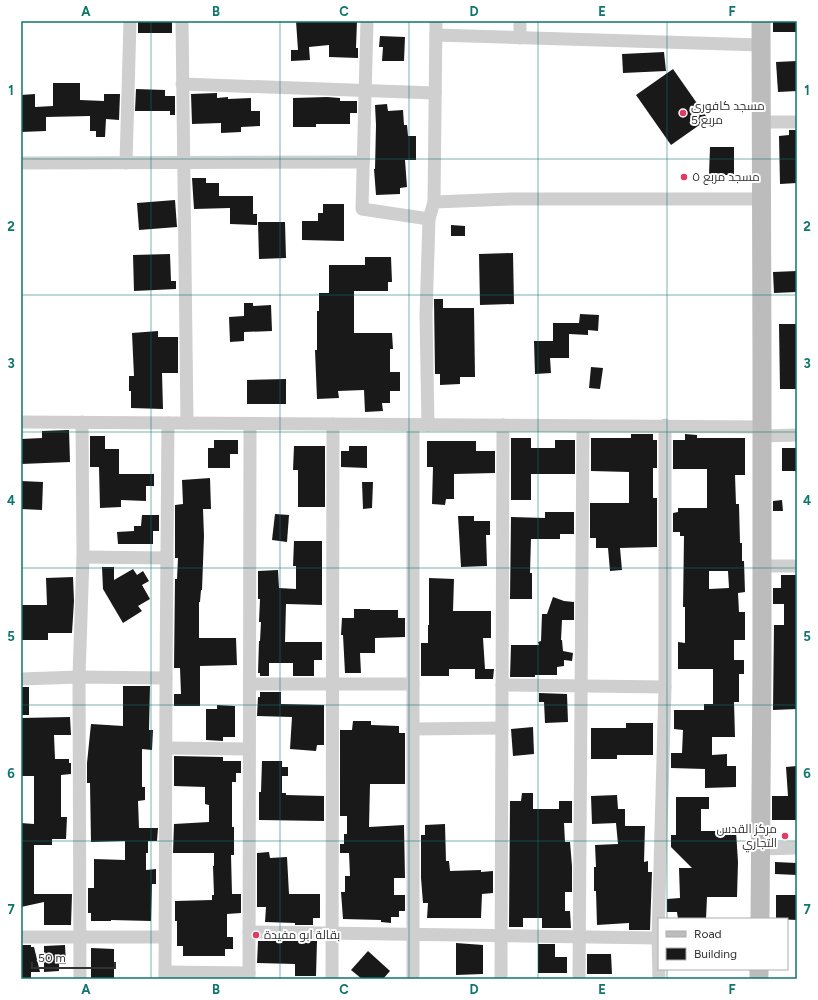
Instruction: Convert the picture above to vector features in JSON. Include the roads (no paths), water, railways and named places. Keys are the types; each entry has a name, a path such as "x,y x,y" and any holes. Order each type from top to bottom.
{"street":[{"path":"126,163 130,21"},
{"path":"182,21 187,423"},
{"path":"367,21 362,209 429,219"},
{"path":"428,425 426,315 429,219 434,202 436,21"},
{"path":"520,21 520,38"},
{"path":"760,918 762,566 761,21"},
{"path":"436,35 761,44"},
{"path":"182,84 435,93"},
{"path":"762,122 797,122"},
{"path":"21,163 363,162"},
{"path":"434,202 510,198 761,199"},
{"path":"21,422 583,426 665,425 762,431 797,435"},
{"path":"80,979 79,677 83,557 82,422"},
{"path":"168,423 165,976 249,976 250,424"},
{"path":"332,979 333,424"},
{"path":"413,425 413,979"},
{"path":"501,979 504,425"},
{"path":"659,918 665,687 665,425"},
{"path":"579,979 583,426"},
{"path":"83,557 167,558"},
{"path":"762,566 797,566"},
{"path":"21,679 79,677 166,678"},
{"path":"250,684 413,684"},
{"path":"502,685 665,687"},
{"path":"413,729 502,728"},
{"path":"166,748 249,749"},
{"path":"760,849 797,848"},
{"path":"249,932 658,938"},
{"path":"21,936 165,937"}],"place":[{"name":"مسجد كافوري مربع 5","path":"683,113"},
{"name":"مسجد مربع ٥","path":"684,177"},
{"name":"مركز القدس التجاري","path":"785,836"},
{"name":"بقالة ابو مفيدة","path":"256,935"}]}
